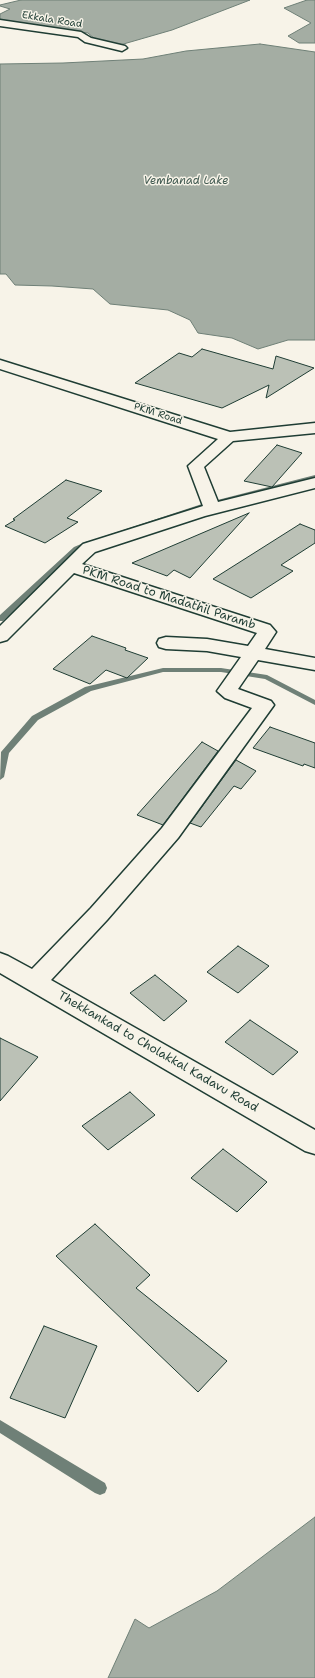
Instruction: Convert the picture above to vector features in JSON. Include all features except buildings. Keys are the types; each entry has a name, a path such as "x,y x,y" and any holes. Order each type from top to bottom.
{"street":[{"name":"Ekkala Road","path":"0,23 81,35 88,40 122,48"},
{"name":"PKM Road","path":"0,364 229,437"},
{"path":"212,509 196,466 229,437 315,428"},
{"path":"0,636 70,566 89,548 97,543 212,509 315,483"},
{"name":"PKM Road to Madathil Paramb","path":"70,566 263,629 267,632 253,652"},
{"path":"166,643 207,645 315,664"},
{"path":"34,982 99,914 170,833 264,705 227,691 253,652"},
{"name":"Thekkankad to Cholakkal Kadavu Road","path":"0,962 315,1143"}],"water":[{"path":"21,0 250,0 172,30 120,45 96,40 88,33 0,21 0,14 10,9 0,5"},
{"path":"307,0 315,0 315,43 299,43 288,36 311,23 284,8"},
{"name":"Vembanad Lake","path":"260,44 315,52 315,340 288,340 258,349 232,338 198,333 190,320 168,310 110,304 93,289 15,285 6,274 0,274 0,64 63,63 143,59 186,51"},
{"path":"315,1517 315,1678 108,1678 135,1619 149,1628 217,1591"}],"waterway":[{"path":"106,537 204,505 315,477"},
{"path":"0,619 77,549 88,543"},
{"path":"0,777 5,752 35,718 88,689 163,670 221,670 267,677 315,703"},
{"path":"0,1426 100,1488"}]}
